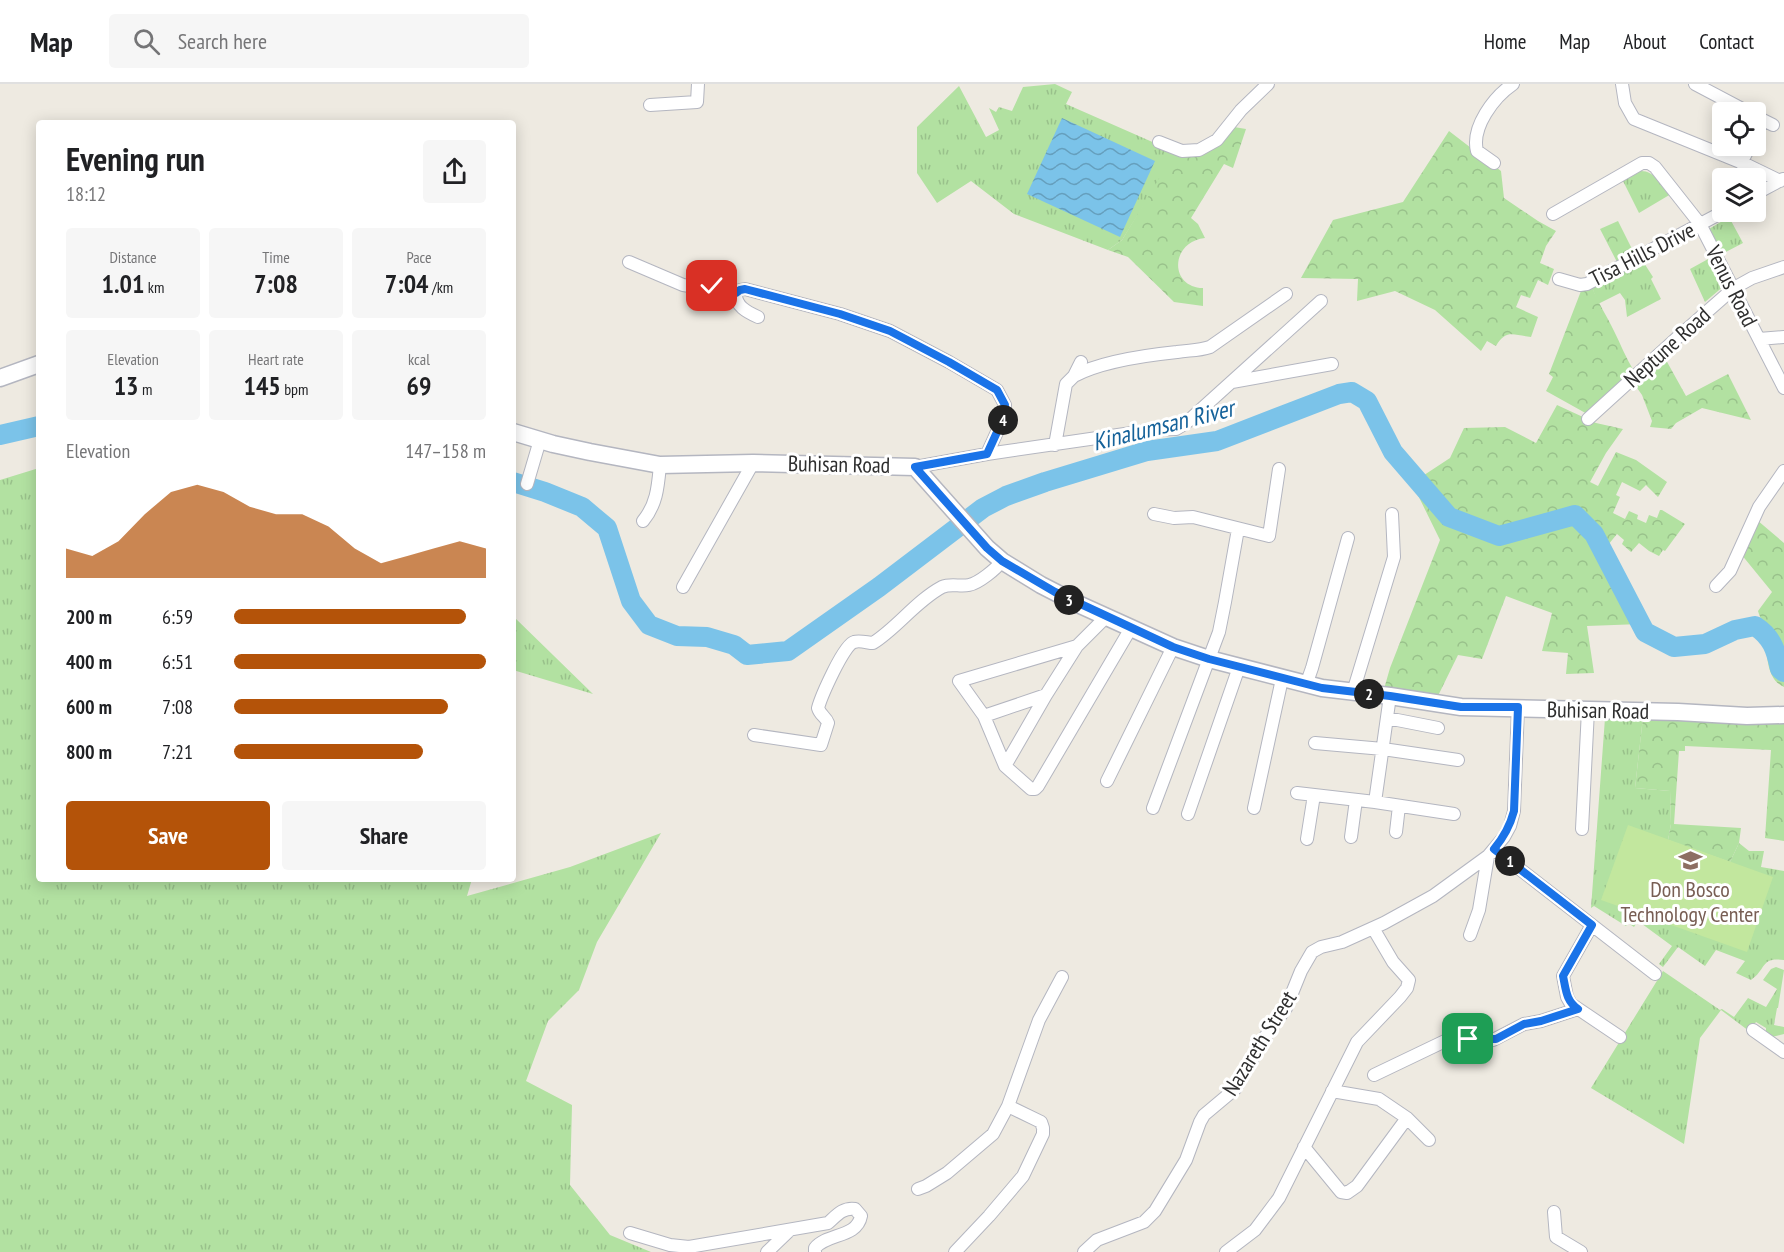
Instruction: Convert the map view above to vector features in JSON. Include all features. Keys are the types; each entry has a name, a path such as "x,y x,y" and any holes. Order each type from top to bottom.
{"street":[{"path":"650,105 698,102 698,84"},
{"path":"1159,142 1182,151 1199,150 1217,140 1268,84"},
{"path":"1494,163 1477,151 1476,133 1495,101 1513,84"},
{"path":"1622,84 1625,104 1634,119 1782,180"},
{"path":"1695,84 1729,102"},
{"path":"1741,163 1745,156"},
{"name":"Venus Road","path":"1552,214 1642,163 1649,163 1655,167 1700,224 1784,388"},
{"path":"1766,188 1782,180"},
{"name":"Tisa Hills Drive","path":"1559,279 1580,285 1587,284 1712,218"},
{"path":"629,262 683,285 704,288 714,286 736,293"},
{"name":"Neptune Road","path":"1588,419 1734,288 1752,278 1784,267"},
{"path":"736,293 745,289 840,314 882,328 949,362 997,390 1005,405 1003,419 987,454"},
{"path":"736,293 741,306 758,317"},
{"path":"1055,445 1066,384 1074,376 1085,370 1112,363 1210,347 1286,294"},
{"path":"915,467 987,454 1152,430 1176,429 1186,423 1321,300"},
{"path":"1759,339 1784,337"},
{"path":"1074,376 1081,362"},
{"path":"1230,383 1332,364"},
{"path":"0,378 36,365"},
{"name":"Buhisan Road","path":"516,433 660,465 753,463 915,467 987,548 1002,561 1041,585 1173,647 1306,685 1461,707 1678,712 1747,716 1784,715"},
{"path":"527,484 540,440"},
{"path":"683,587 753,463"},
{"path":"643,522 656,500 660,465"},
{"path":"1154,514 1174,518 1193,517 1269,536 1279,469"},
{"path":"1716,586 1730,571 1760,507 1782,478"},
{"path":"1353,692 1394,557 1392,514"},
{"path":"1153,808 1219,632 1238,529"},
{"path":"1306,685 1348,538"},
{"path":"754,735 821,745 828,723 818,708 849,645 857,641 873,643 902,617 942,588 950,585 972,585 997,568 1002,561"},
{"path":"1005,766 1077,646 1107,616"},
{"path":"1077,646 959,681 984,716 1005,766 1031,789 1038,786 1131,628"},
{"path":"1107,781 1173,647"},
{"path":"1188,814 1239,667"},
{"path":"1254,808 1282,679"},
{"path":"984,716 1046,695"},
{"path":"1375,802 1390,696"},
{"name":"Nazareth Street","path":"1084,1252 1097,1240 1144,1222 1155,1211 1186,1160 1204,1115 1235,1089 1264,1037 1286,1008 1301,971 1312,952 1373,928 1433,896 1491,853 1504,837 1514,811 1518,707"},
{"path":"1582,829 1588,710"},
{"path":"1387,718 1438,728"},
{"path":"1315,743 1383,749 1458,760"},
{"path":"1298,794 1375,802 1454,814"},
{"path":"1307,839 1314,795"},
{"path":"1351,837 1356,800"},
{"path":"1396,832 1399,806"},
{"path":"1470,934 1479,910 1491,853 1592,925 1655,974"},
{"path":"1592,925 1563,976 1567,998 1571,1004 1620,1037"},
{"path":"1226,1252 1255,1230 1279,1198 1357,1042 1400,997 1409,984 1409,980 1394,962 1373,928"},
{"path":"918,1189 947,1173 993,1134 1008,1106 1039,1020 1062,977"},
{"path":"1374,1075 1445,1041 1493,1040 1524,1024 1578,1009"},
{"path":"1753,1030 1784,1052"},
{"path":"1332,1091 1379,1099 1407,1118 1429,1140"},
{"path":"955,1252 1023,1176 1043,1134 1041,1122 1008,1106"},
{"path":"1304,1147 1341,1192 1347,1193 1357,1186 1407,1118"},
{"path":"630,1233 670,1245 690,1247 828,1223 843,1210 855,1209 861,1216 860,1222 854,1229 823,1241 815,1248 815,1252"},
{"path":"1554,1212 1556,1237 1581,1252"},
{"path":"767,1252 790,1230"}],"green space":[{"path":"1055,84 1072,92 1066,104 1182,155 1149,197 1122,240 1108,250 1014,214 971,181 937,203 917,173 917,127 959,86 986,137 999,130 989,108 996,112 999,107 1012,111 1023,87"},
{"path":"1234,127 1246,129 1233,168 1224,164 1191,218 1198,224 1205,238 1193,241 1185,247 1178,264 1179,273 1184,280 1192,286 1203,288 1203,306 1174,302 1128,257 1108,250 1122,240 1163,172 1182,155 1199,155 1212,150"},
{"path":"1449,131 1501,171 1504,198 1556,231 1546,246 1540,263 1554,269 1548,285 1538,280 1530,298 1521,295 1516,307 1538,317 1531,337 1510,334 1503,337 1496,346 1487,341 1481,351 1435,310 1395,291 1357,301 1358,279 1301,278 1333,220 1403,202"},
{"path":"1641,171 1654,176 1671,194 1639,213 1623,181"},
{"path":"1618,221 1634,253 1617,262 1600,229"},
{"path":"1721,222 1732,222 1743,243 1722,254 1709,229"},
{"path":"1710,258 1725,285 1705,302 1690,269"},
{"path":"1644,263 1653,277 1651,279 1661,299 1627,317 1625,300 1620,293 1598,304 1592,287"},
{"path":"1592,287 1634,371 1589,415 1546,391 1553,377 1549,374 1581,291"},
{"path":"1666,360 1686,396 1728,374 1751,420 1702,408 1676,423 1671,429 1650,427 1652,421 1642,395 1635,385"},
{"path":"1557,405 1596,423 1623,429 1590,482 1598,486 1616,452 1636,460 1667,482 1658,497 1646,485 1640,491 1622,482 1616,495 1620,497 1613,513 1625,519 1629,511 1638,515 1637,519 1646,523 1649,515 1657,518 1662,510 1685,524 1659,556 1639,543 1631,552 1622,544 1624,540 1617,534 1608,545 1610,551 1601,547 1641,624 1587,626 1594,673 1566,674 1568,653 1542,651 1552,613 1506,596 1482,659 1458,655 1434,704 1382,696 1390,668 1440,540 1412,483 1450,458 1464,428 1505,427 1536,443"},
{"path":"36,469 36,882 471,882 467,896 570,867 661,833 597,942 579,990 548,1021 526,1081 572,1105 570,1185 610,1235 651,1252 0,1252 0,480"},
{"path":"1757,520 1784,543 1784,687 1773,678 1770,671 1765,631 1758,611 1772,592 1741,554"},
{"path":"516,619 593,694 516,671"},
{"path":"1643,717 1635,788 1670,791 1671,824 1668,840 1628,826 1730,862 1739,843 1749,851 1764,851 1761,867 1784,871 1784,960 1767,962 1751,980 1736,973 1745,961 1716,950 1705,966 1678,947 1663,967 1659,964 1672,946 1638,921 1634,927 1628,923 1626,926 1594,906 1591,908 1605,718"},
{"path":"1643,717 1784,719 1784,841 1765,838 1771,750 1685,746 1685,751 1679,751 1674,824 1741,828 1739,843 1730,862 1668,840 1671,824 1670,791 1635,788"},
{"path":"1628,825 1773,877 1747,952 1601,900"},
{"path":"1776,967 1784,970 1774,1025 1784,1027 1784,1034 1772,1037 1766,1032 1766,1028 1756,1022 1749,1031 1721,1010 1700,1038 1684,1144 1591,1088 1663,971 1734,1017 1748,998 1766,1007 1777,989 1763,980 1771,969"}],"water":[{"path":"1062,118 1155,161 1120,237 1027,194"}],"waterway":[{"name":"Kinalumsan River","path":"516,483 582,507 607,528 631,601 649,625 677,636 707,637 734,645 747,655 788,651 879,587 983,508 1006,496 1147,451 1217,441 1339,394 1352,392 1367,401 1393,452 1449,517 1499,536 1575,515 1594,534 1645,632 1674,647 1705,644 1735,630 1755,626 1769,639 1775,650 1780,669 1784,672"},
{"name":"Kinalumsan River","path":"0,435 36,427"}],"place":[{"name":"Don Bosco Technology Center","path":"1690,860"}],"route":[{"path":"712,286 736,293 745,289 840,314 890,331 997,390 1005,405 1003,419 987,454 915,467 987,548 1002,561 1041,585 1173,647 1282,679 1322,688 1434,704 1461,707 1518,707 1514,811 1510,826 1494,849 1592,925 1563,976 1567,998 1578,1009 1524,1024 1496,1039 1468,1039"}]}
